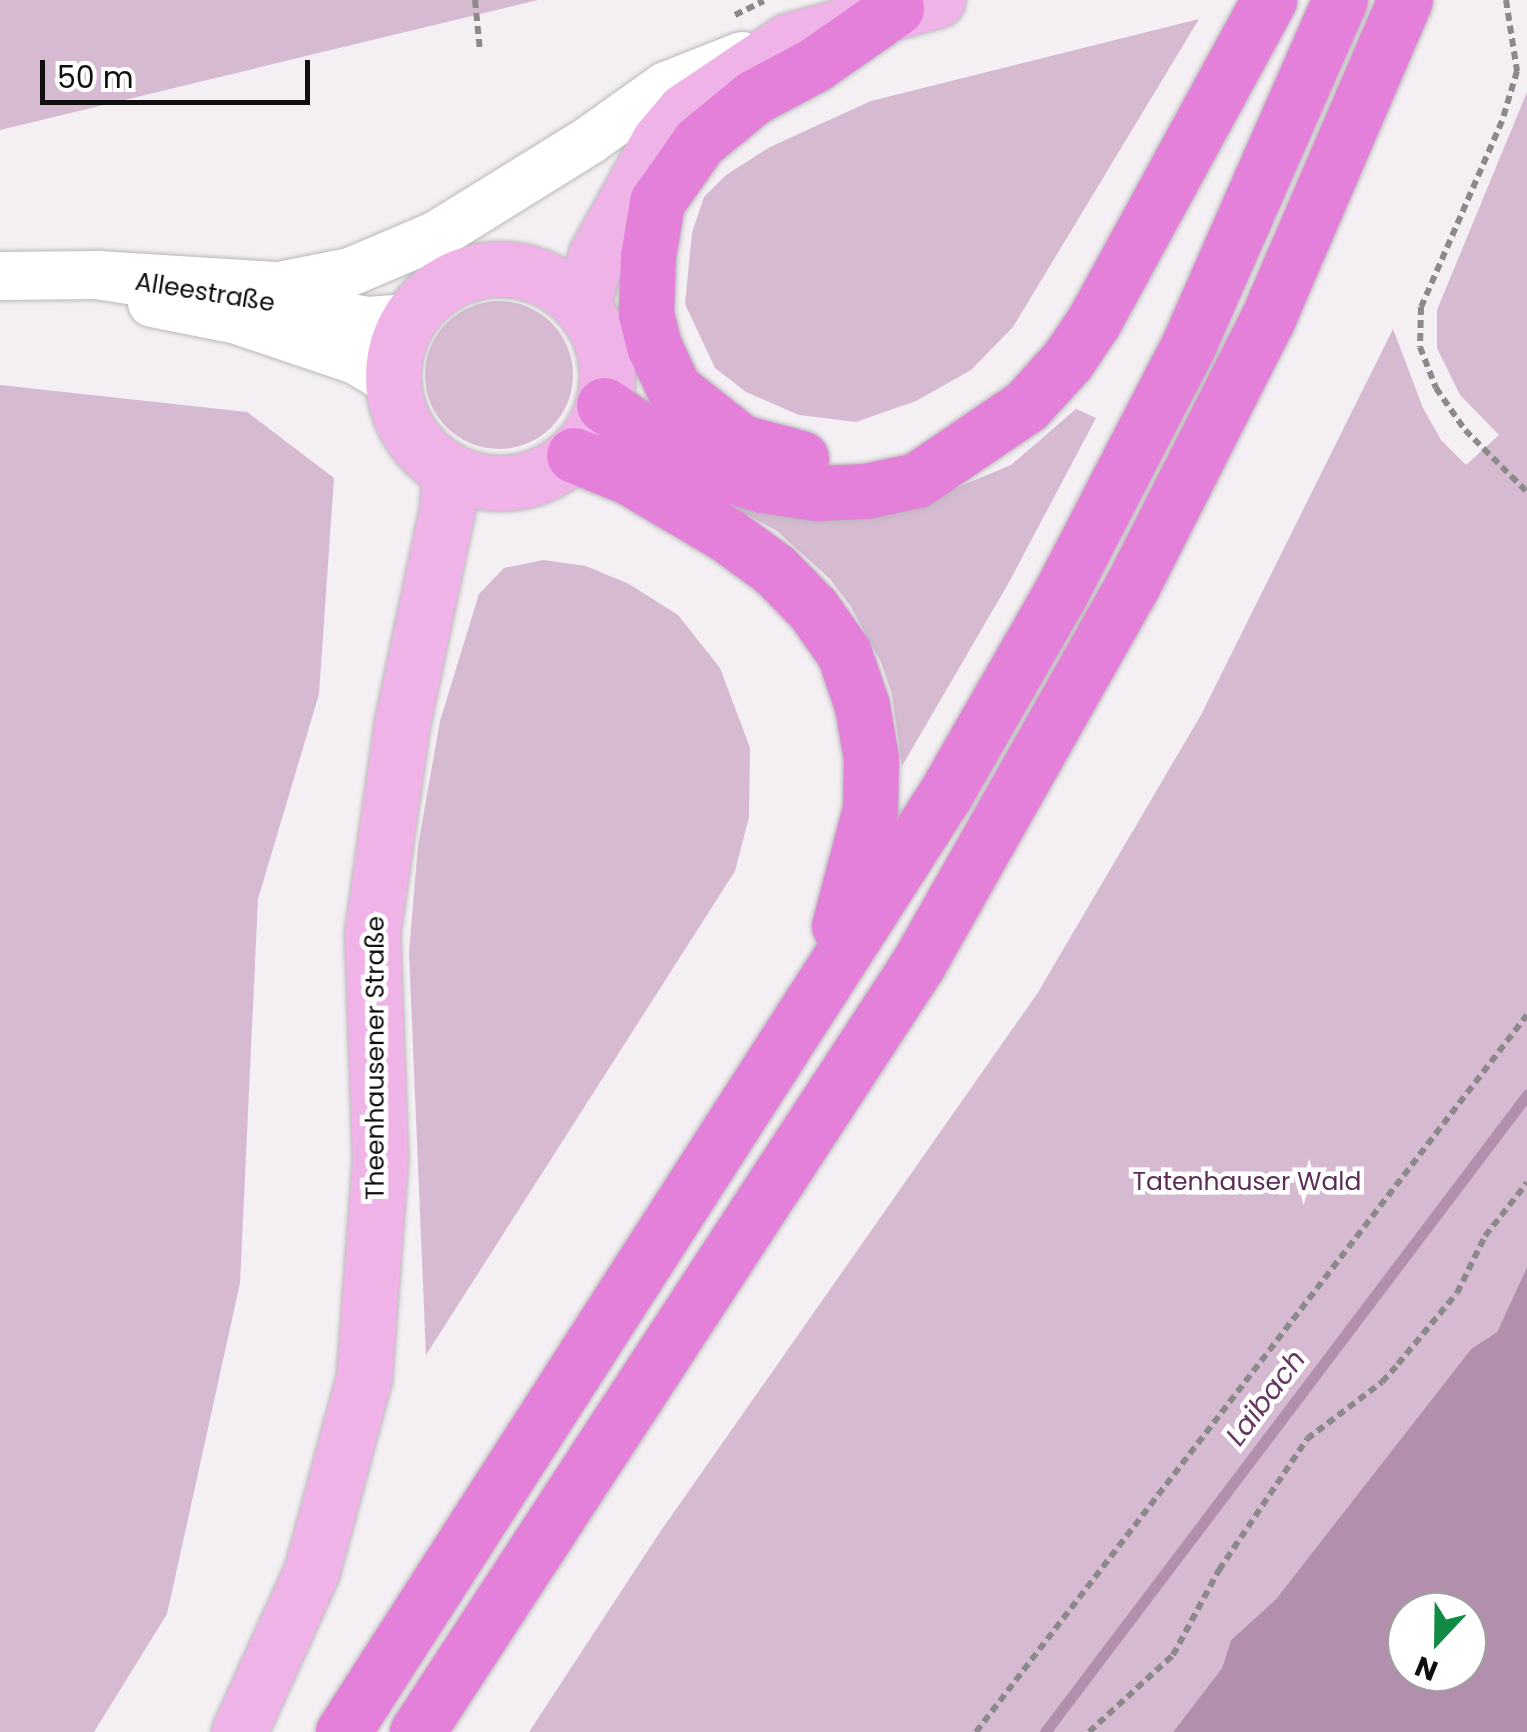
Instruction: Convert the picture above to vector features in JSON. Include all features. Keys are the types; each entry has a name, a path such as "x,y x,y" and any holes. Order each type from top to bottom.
{"highway":[{"path":"604,406 709,469 762,485 816,493 866,491 917,480 1026,406 1067,361 1094,321 1268,0"},
{"path":"343,1732 946,793 1059,596 1188,346 1340,0"},
{"path":"417,1732 918,964 1131,588 1267,320 1406,0"},
{"path":"916,4 754,97 698,142 656,202 648,256 646,313 654,346 674,389 741,442 820,464 898,459 977,442"},
{"path":"574,455 645,486 775,570 814,609 844,653 862,706 870,758 870,809 850,898 807,1011"}],"main road":[{"path":"582,307 596,255 660,141 684,111 777,20 916,4"},
{"path":"531,274 614,179 660,141"},
{"path":"497,269 531,274 559,287 582,307 600,337 608,371 604,406 592,432 574,455 538,477 474,478 420,449 400,418 392,382 396,349 410,318 432,292 463,275 497,269"},
{"name":"Theenhausener Straße","path":"239,1732 312,1570 364,1377 380,1159 372,934 402,723 474,522 474,478"}],"street":[{"path":"97,276 278,286 316,282 350,272 437,235 590,140 666,86 777,20"},
{"name":"Alleestraße","path":"0,279 97,276 368,321 410,318"},
{"name":"Alleestraße","path":"0,279 101,293 237,320 356,360 392,382"}],"path":[{"path":"475,0 480,51"},
{"path":"1506,0 1517,70 1502,120 1421,307 1420,347 1436,388 1497,467 1527,492"},
{"path":"725,21 777,20"},
{"path":"976,1732 1527,1015"},
{"path":"1088,1732 1173,1656 1219,1570 1307,1439 1382,1382 1398,1364 1457,1294 1485,1236 1527,1183"}],"green space":[{"path":"0,0 538,0 0,130"},
{"path":"1199,19 1013,327 971,370 916,401 856,422 799,415 746,392 715,368 685,304 692,233 704,197 726,175 770,147 871,101"},
{"name":"Tatenhauser Wald","path":"1527,92 1527,1267 1497,1332 1471,1349 1276,1599 1231,1640 1222,1668 1173,1732 529,1732 660,1532 1037,994 1201,715 1393,329 1423,408 1441,440 1466,465 1499,435 1460,395 1437,348 1437,310"},
{"path":"499,301 527,307 551,323 567,347 573,375 567,403 551,427 527,443 499,449 471,443 447,427 431,403 425,375 431,347 447,323 471,307"},
{"path":"0,385 247,412 334,478 319,694 258,899 240,1283 167,1614 94,1732 0,1732"},
{"path":"1076,409 1096,418 1008,584 902,766 892,695 881,662 851,607 830,579 777,531 713,496 922,502 1011,465"},
{"path":"543,560 586,566 629,584 678,615 720,668 750,748 749,817 735,871 426,1355 409,952 418,846 440,721 479,594 504,568"}],"shaded area":[{"path":"1527,1267 1527,1732 1173,1732 1222,1668 1231,1640 1276,1599 1471,1349 1497,1332"}],"waterway":[{"name":"Laibach","path":"1045,1732 1527,1095"}]}
